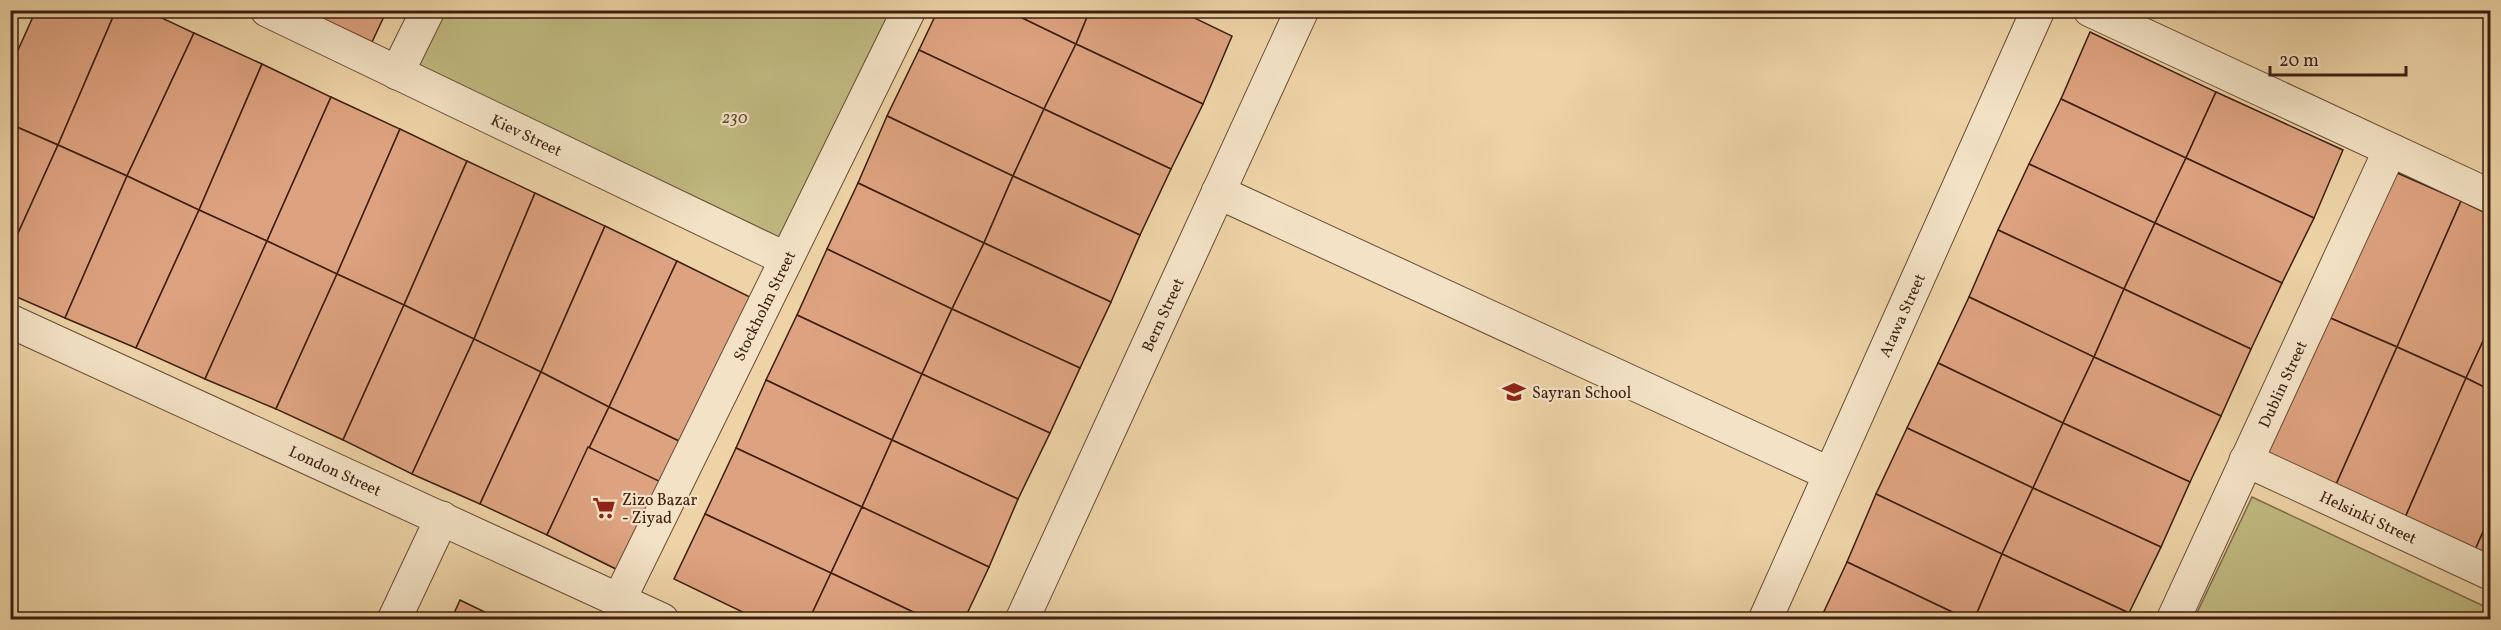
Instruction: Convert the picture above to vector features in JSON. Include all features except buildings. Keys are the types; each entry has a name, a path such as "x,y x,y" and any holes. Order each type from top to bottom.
{"street":[{"name":"Kiev Street","path":"267,10 786,259"},
{"path":"397,73 428,10"},
{"name":"Stockholm Street","path":"619,600 909,10"},
{"name":"Atawa Street","path":"1765,620 2038,10"},
{"path":"2090,10 2490,196"},
{"name":"Bern Street","path":"1022,620 1302,11"},
{"name":"Dublin Street","path":"2172,620 2390,150"},
{"path":"1218,192 1830,474"},
{"name":"London Street","path":"10,321 662,620"},
{"name":"Helsinki Street","path":"2246,460 2490,573"},
{"path":"394,620 442,518"}],"green space":[{"name":"230","path":"428,11 909,11 786,259 397,73"},
{"path":"2252,497 2490,609 2490,619 2194,619"}],"place":[{"name":"Sayran School","path":"1514,392"},
{"name":"Zizo Bazar - Ziyad","path":"604,508"}]}
